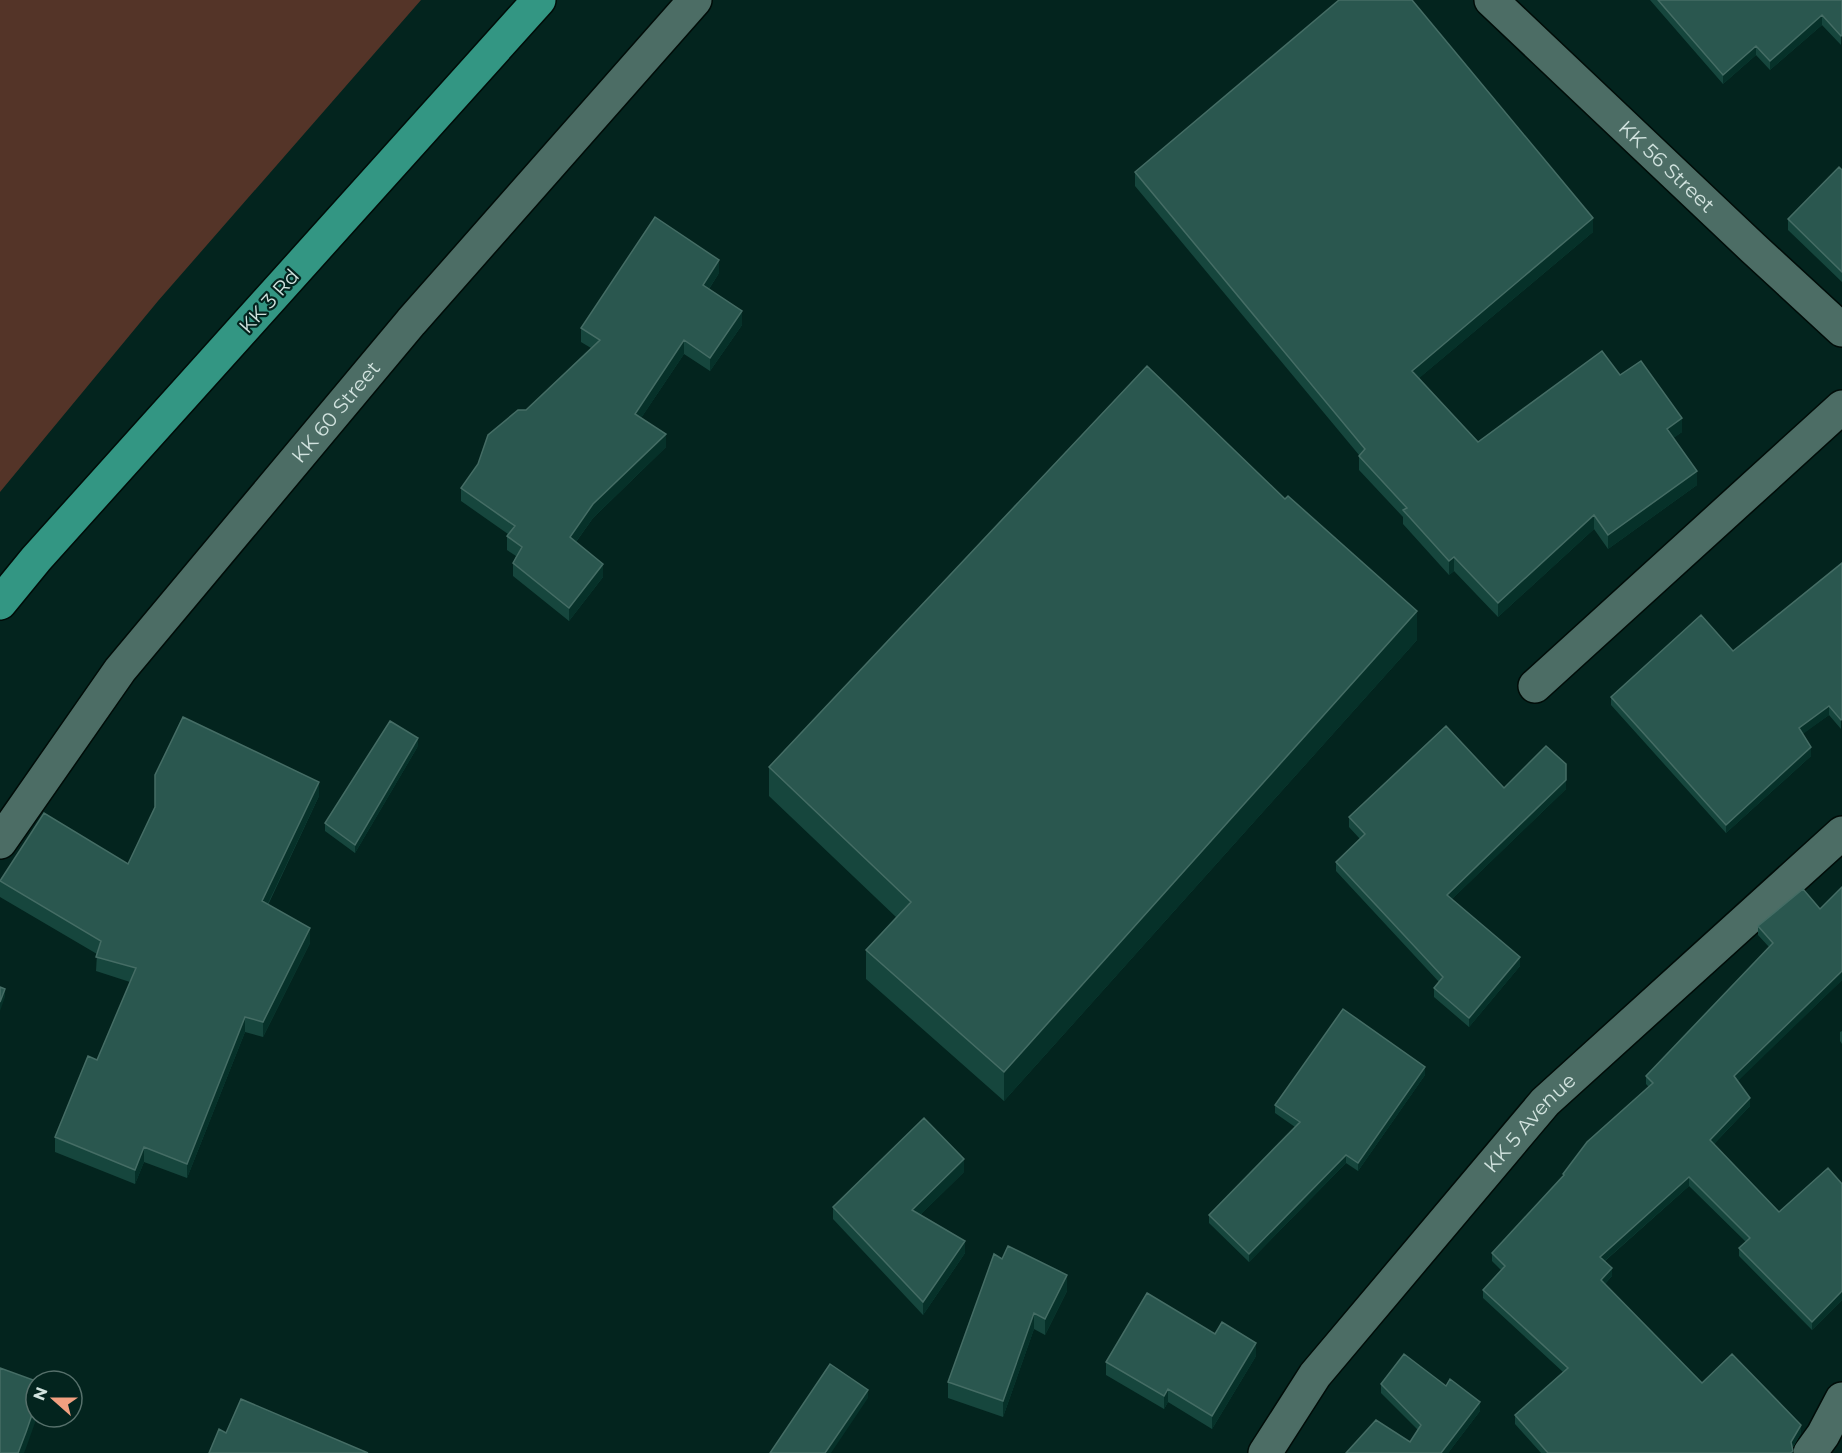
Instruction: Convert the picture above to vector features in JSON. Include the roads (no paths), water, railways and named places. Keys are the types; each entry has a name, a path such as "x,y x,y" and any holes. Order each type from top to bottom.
{"highway":[{"name":"KK 3 Rd","path":"0,603 36,559 539,0"}],"street":[{"name":"KK 60 Street","path":"0,842 120,670 411,322 695,0"},
{"name":"KK 56 Street","path":"1491,0 1842,330"},
{"path":"1535,686 1842,407"},
{"name":"KK 5 Avenue","path":"1265,1453 1315,1375 1545,1102 1842,833"},
{"path":"1810,1453 1823,1435 1842,1399"}]}
